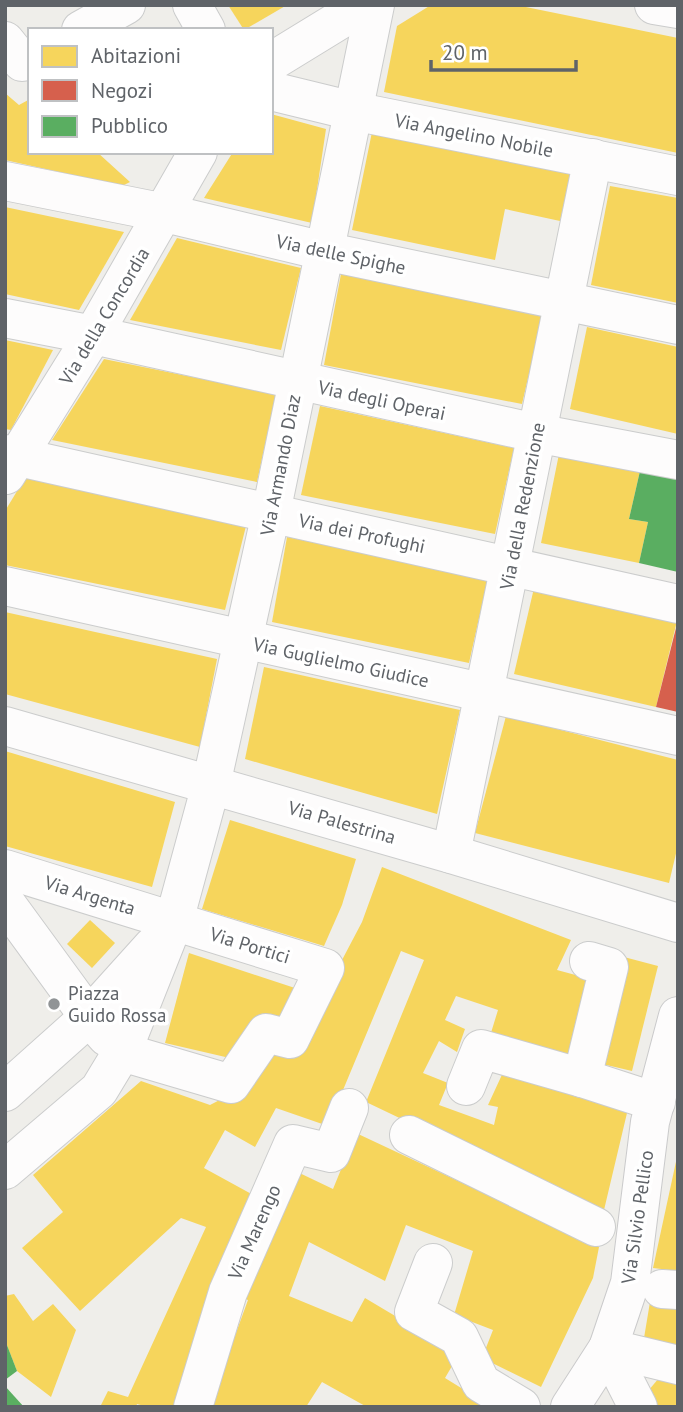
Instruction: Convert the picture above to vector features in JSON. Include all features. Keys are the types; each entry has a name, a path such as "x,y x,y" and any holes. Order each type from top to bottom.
{"street":[{"path":"85,28 126,5"},
{"path":"192,5 205,28"},
{"path":"273,61 364,5"},
{"name":"Via Armando Diaz","path":"5,1170 99,1090 122,1052 174,921 211,785 243,640 376,5"},
{"path":"654,5 678,9"},
{"path":"5,41 22,62 28,59"},
{"name":"Via Angelino Nobile","path":"273,91 353,111 678,176"},
{"name":"Via della Concordia","path":"10,462 93,335 197,154"},
{"name":"Via della Redenzione","path":"451,853 593,158"},
{"name":"Via delle Spighe","path":"5,181 165,213 324,251 678,325"},
{"name":"Via degli Operai","path":"5,318 536,433 678,460"},
{"name":"Via dei Profughi","path":"10,462 271,513 678,604"},
{"name":"Via Guglielmo Giudice","path":"5,586 678,736"},
{"name":"Via Palestrina","path":"5,726 451,853 678,923"},
{"name":"Via Argenta","path":"5,869 174,921"},
{"path":"5,902 89,1017 122,1052"},
{"path":"5,1092 89,1017 174,921"},
{"name":"Via Portici","path":"122,1052 232,1084 266,1033 290,1039 326,968 174,921"},
{"path":"582,1078 609,967 589,961"},
{"name":"Via Silvio Pellico","path":"570,1407 608,1348 630,1283 650,1122 678,1016"},
{"path":"466,1086 481,1049 656,1102"},
{"name":"Via Marengo","path":"193,1407 228,1292 293,1144 331,1153 349,1108"},
{"path":"409,1135 596,1227"},
{"path":"433,1263 414,1312 459,1337 481,1383 521,1407"},
{"path":"608,1348 678,1365"},
{"path":"608,1348 638,1407"}],"building: Abitazioni":[{"path":"228,5 287,5 247,28 243,28"},
{"path":"431,5 516,5 678,38 678,153 384,92 397,26"},
{"path":"5,93 19,105 28,100 28,154 99,154 130,182 122,186 5,160"},
{"path":"273,115 326,129 312,223 204,198 232,154 273,154"},
{"path":"372,132 571,174 560,221 505,209 495,260 352,230"},
{"path":"610,186 678,198 678,303 591,285"},
{"path":"5,207 124,232 79,310 5,294"},
{"path":"177,238 301,268 281,350 130,320"},
{"path":"341,274 543,314 522,404 324,365"},
{"path":"587,327 678,347 678,434 570,409"},
{"path":"5,340 53,350 11,430 5,429"},
{"path":"104,359 276,394 257,482 52,440"},
{"path":"320,406 514,448 495,534 301,495"},
{"path":"559,454 640,471 629,519 648,522 639,563 541,543"},
{"path":"25,478 246,526 225,610 5,565 5,511"},
{"path":"287,537 488,578 469,663 272,622"},
{"path":"534,588 677,621 656,707 514,674"},
{"path":"5,612 217,659 200,747 5,694"},
{"path":"264,667 460,710 437,814 245,759"},
{"path":"506,716 678,760 678,845 669,883 475,833"},
{"path":"5,751 175,802 152,887 5,846"},
{"path":"230,820 356,859 342,905 324,946 202,909"},
{"path":"382,867 571,940 557,970 594,980 575,1059 490,1036 498,1010 456,996 445,1020 465,1029 457,1052 439,1041 423,1073 448,1083 439,1105 494,1125 498,1107 488,1105 506,1066 627,1113 604,1210 571,1200 366,1102 424,960 401,951 328,1126 276,1108 255,1147 225,1130 204,1168 264,1201 181,1407 148,1407 137,1404 136,1407 100,1407 108,1391 128,1397 206,1227 181,1218 80,1311 22,1248 63,1212 33,1175 141,1081 210,1105 239,1090 270,1044 292,1055 362,922"},
{"path":"90,920 115,943 92,968 67,944"},
{"path":"189,953 301,990 285,1027 234,1059 165,1043"},
{"path":"624,957 658,966 632,1071 598,1063"},
{"path":"356,1133 599,1247 593,1278 541,1387 482,1358 493,1330 454,1315 473,1251 406,1225 385,1281 309,1242 289,1296 352,1322 365,1298 459,1354 445,1378 492,1407 367,1407 322,1382 306,1407 209,1407 248,1300 232,1294 289,1168 333,1189"},
{"path":"678,1158 678,1271 653,1268"},
{"path":"14,1294 33,1321 53,1304 76,1330 51,1397 17,1371 5,1340 5,1296"},
{"path":"650,1302 678,1303 678,1346 644,1338"},
{"path":"659,1378 678,1383 678,1407 659,1407 648,1391"}],"building: Negozi":[{"path":"678,624 678,712 656,707"}],"building: Pubblico":[{"path":"640,471 678,479 678,572 639,563 648,522 629,519"},
{"path":"5,1340 17,1371 5,1380"},
{"path":"5,1386 24,1407 5,1407"}],"place":[{"name":"Piazza Guido Rossa","path":"54,1004"}]}
